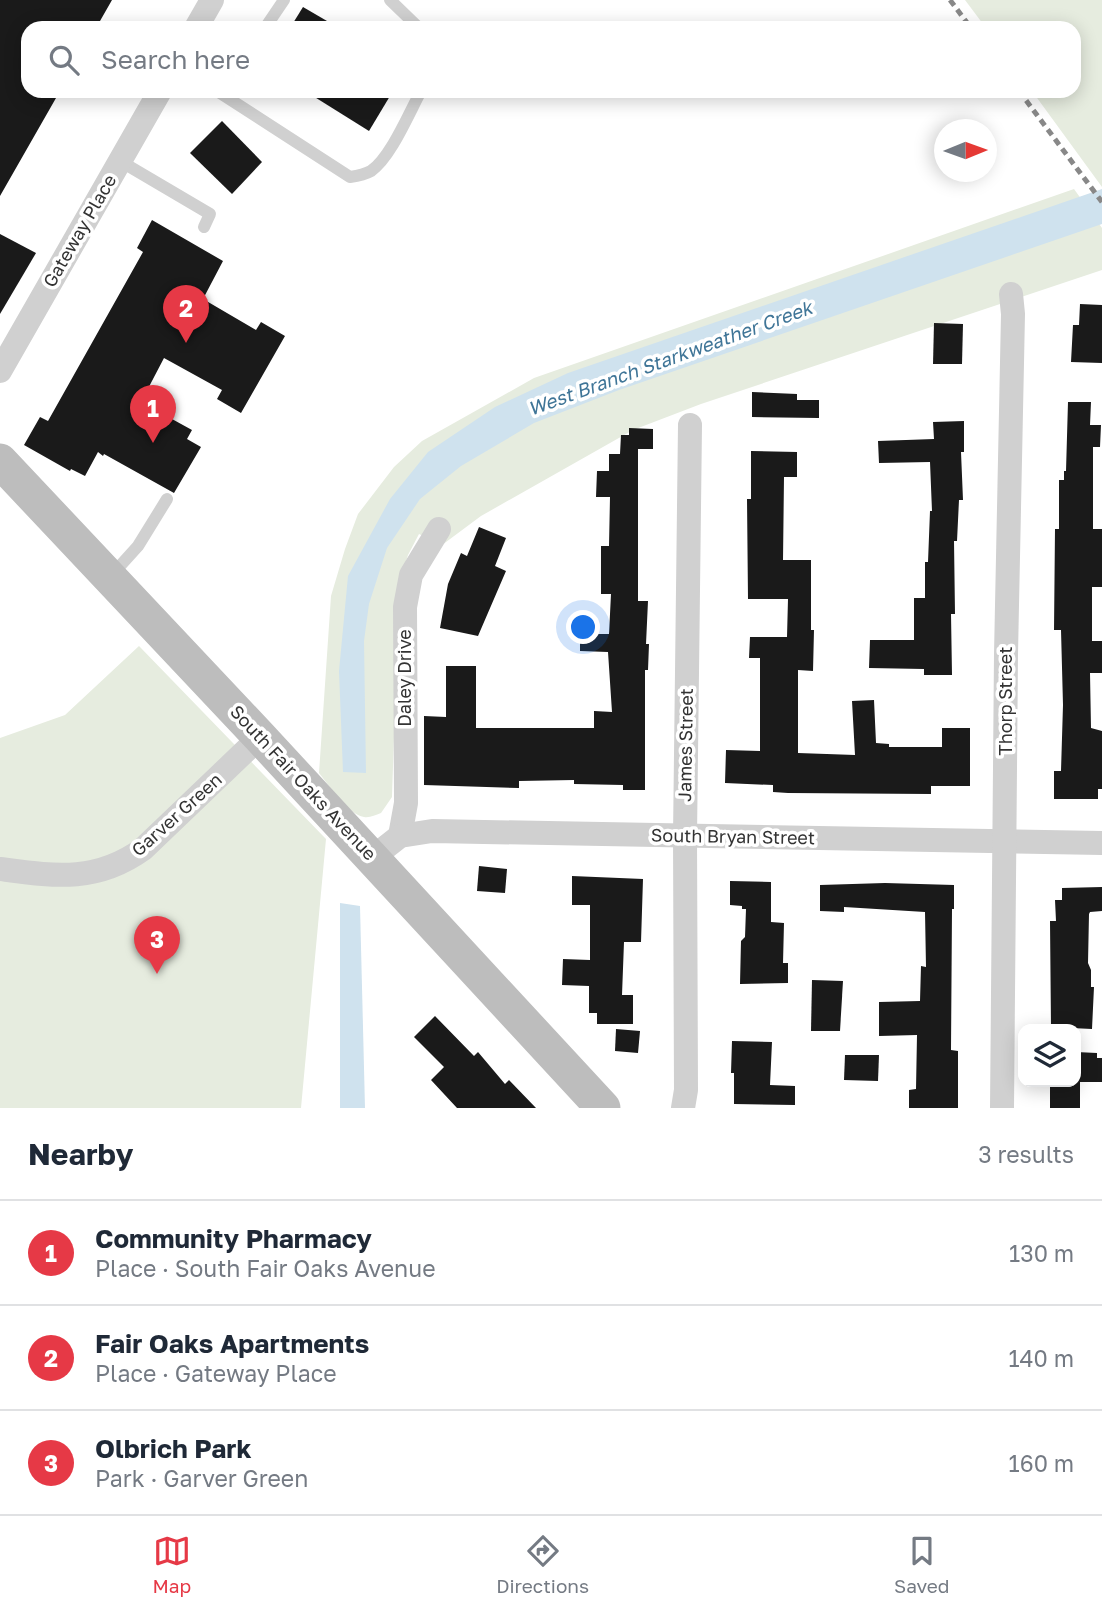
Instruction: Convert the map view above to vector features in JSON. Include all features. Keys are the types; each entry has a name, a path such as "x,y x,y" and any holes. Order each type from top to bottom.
{"street":[{"path":"200,21 212,0"},
{"name":"Gateway Place","path":"0,371 156,98"},
{"name":"Thorp Street","path":"1002,1108 1012,294"},
{"name":"James Street","path":"683,1108 690,425"},
{"name":"South Fair Oaks Avenue","path":"0,461 603,1108"},
{"name":"Daley Drive","path":"400,836 406,803 405,607 411,575 439,529"},
{"name":"Garver Green","path":"0,869 73,876 92,873 127,860 143,849 260,737"},
{"name":"South Bryan Street","path":"400,836 432,831 1102,843"},
{"path":"372,858 400,836"}],"lane":[{"path":"270,21 284,0"},
{"path":"390,0 412,21"},
{"path":"230,98 350,177 361,176 373,170 387,153 417,98"},
{"path":"120,161 210,214 204,227"},
{"path":"110,577 138,547 167,499"}],"shaded area":[{"path":"965,0 1102,0 1102,187 1037,98 1081,98 1081,21 981,21"},
{"path":"1074,189 1102,228 1102,270 701,404 633,430 481,516 442,545 419,534 408,555 399,584 392,797 381,813 364,817 352,811 333,791 319,773 331,596 358,514 394,467 422,441 534,378"},
{"path":"139,646 326,839 301,1108 0,1108 0,738 65,715"}],"water":[{"name":"West Branch Starkweather Creek","path":"1102,189 1102,224 619,390 534,423 461,466 420,499 387,548 369,604 364,641 366,773 343,772 339,671 348,576 390,499 428,452 495,407 568,373"},
{"path":"340,903 360,906 365,1108 340,1108"}],"building":[{"path":"0,0 112,0 100,21 21,21 21,98 56,98 0,196"},
{"path":"303,7 327,21 294,21"},
{"path":"316,98 389,98 369,131"},
{"path":"222,121 262,162 232,194 190,153"},
{"path":"152,220 223,261 203,299 256,330 261,322 285,336 241,413 217,399 222,390 164,358 141,402 192,430 187,439 201,447 174,493 98,452 85,476 71,469 70,471 24,445 40,417 48,421 143,252 137,248"},
{"path":"0,234 36,253 0,314"},
{"path":"1080,304 1102,305 1102,363 1071,362 1073,325 1079,325"},
{"path":"934,323 963,324 962,364 933,364"},
{"path":"752,392 797,394 797,400 819,400 819,418 752,417"},
{"path":"1068,402 1091,402 1090,425 1101,425 1100,447 1093,447 1093,529 1102,529 1102,587 1092,587 1092,641 1102,641 1102,673 1090,673 1091,728 1102,731 1102,789 1098,789 1098,799 1054,799 1054,771 1061,771 1063,705 1061,630 1054,630 1055,529 1059,529 1059,480 1064,480 1066,471"},
{"path":"964,421 964,452 961,452 963,500 959,500 957,541 954,541 952,675 924,675 924,669 869,668 870,640 914,640 914,598 925,598 925,562 928,562 932,511 930,462 879,463 878,441 934,439 933,422"},
{"path":"629,428 653,429 653,449 638,449 638,601 648,601 646,644 649,644 648,670 645,670 645,790 623,790 623,785 574,784 574,780 519,781 519,788 424,785 424,716 446,717 446,666 476,666 476,728 594,728 594,711 612,712 608,652 580,651 580,634 609,634 611,594 601,594 601,546 609,546 610,497 596,497 597,471 609,471 609,454 620,454 621,435 629,435"},
{"path":"751,451 797,452 797,477 784,477 783,560 811,560 811,630 814,630 813,671 798,670 798,753 855,755 852,701 874,700 876,743 889,744 889,747 942,747 942,728 970,728 970,786 931,786 931,794 788,793 773,792 773,785 725,783 726,750 760,751 760,658 749,658 750,637 787,637 788,599 748,599 747,499 751,499"},
{"path":"479,527 506,538 495,566 506,571 478,636 440,628 448,584 461,553 467,556"},
{"path":"479,866 507,869 505,893 477,891"},
{"path":"572,876 643,879 641,942 624,942 622,995 633,995 633,1024 597,1024 597,1013 589,1013 589,986 562,985 563,959 590,960 590,905 572,905"},
{"path":"730,881 771,882 771,922 784,923 783,963 788,963 788,983 740,984 741,941 745,937 746,909 730,905"},
{"path":"820,885 954,885 951,1050 958,1051 958,1108 909,1108 909,1090 916,1089 917,1035 879,1036 879,1002 920,1001 921,966 926,967 925,912 844,907 844,912 820,911"},
{"path":"1102,887 1102,911 1089,914 1088,963 1091,970 1091,987 1094,987 1092,1029 1081,1028 1081,1024 1051,1024 1050,921 1056,921 1055,900 1062,900 1062,888"},
{"path":"812,980 843,981 840,1031 811,1031"},
{"path":"435,1016 474,1056 478,1052 505,1084 509,1080 536,1108 457,1108 431,1080 444,1067 414,1037"},
{"path":"616,1029 640,1031 638,1053 615,1051"},
{"path":"732,1041 772,1042 770,1085 795,1086 795,1105 734,1104"},
{"path":"1081,1052 1097,1053 1097,1058 1102,1058 1102,1082 1081,1082"},
{"path":"845,1055 879,1055 878,1081 844,1080"},
{"path":"1050,1087 1080,1087 1080,1108 1050,1108"}],"railway":[{"path":"950,0 966,21"},
{"path":"1024,98 1102,202"}],"place":[{"name":"Fair Oaks Apartments","path":"186,343"},
{"name":"Community Pharmacy","path":"153,443"},
{"name":"Olbrich Park","path":"157,974"}]}
